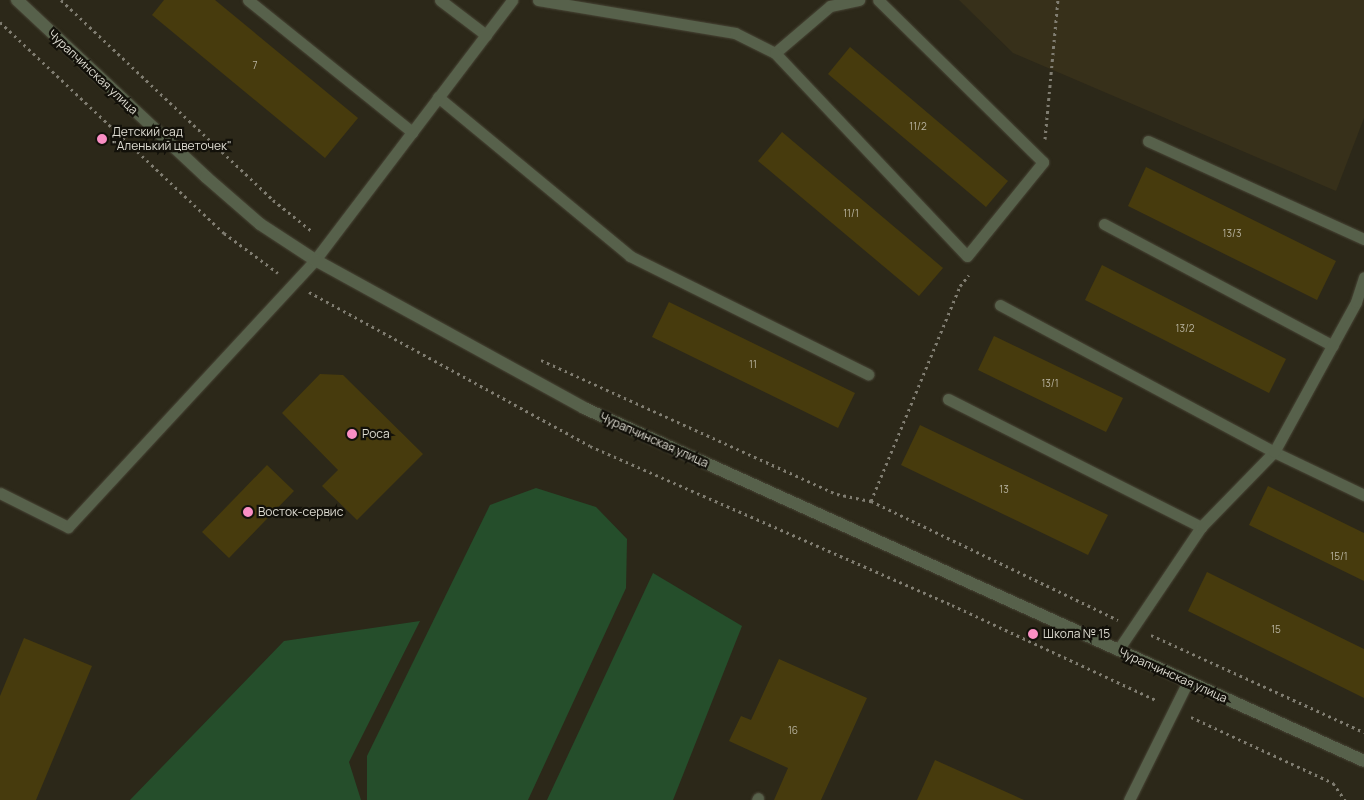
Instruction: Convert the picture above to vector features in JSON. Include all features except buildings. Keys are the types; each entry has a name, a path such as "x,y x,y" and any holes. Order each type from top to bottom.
{"street":[{"name":"Чурапчинская улица","path":"17,0 206,177 260,224 315,260 584,408 1364,761"}],"lane":[{"path":"248,0 412,132"},
{"path":"440,0 486,35"},
{"path":"0,493 68,527 315,260 512,0"},
{"path":"538,0 735,33 775,53 967,256 1042,162 878,0"},
{"path":"775,53 830,6 859,0"},
{"path":"438,98 630,256 868,374"},
{"path":"1148,141 1364,239"},
{"path":"1104,224 1333,346"},
{"path":"1118,650 1201,527 1274,452 1333,346 1360,304 1364,277"},
{"path":"1000,305 1274,452 1364,496"},
{"path":"948,399 1201,527"},
{"path":"1129,800 1188,681"}],"path":[{"path":"61,0 272,200 328,243"},
{"path":"539,359 836,494 871,501 1134,627 1364,732"}],"shaded area":[{"path":"959,0 1364,0 1364,118 1336,191 1013,53"}],"green space":[{"path":"536,488 596,507 627,539 626,588 528,800 367,800 367,756 490,505"},
{"path":"653,573 742,626 673,800 547,800"},
{"path":"420,621 349,762 361,800 130,800 284,641"}],"place":[{"name":"Детский сад \"Аленький цветочек\"","path":"102,139"},
{"name":"Роса","path":"352,434"},
{"name":"Восток-сервис","path":"248,512"},
{"name":"Школа № 15","path":"1033,634"}]}
